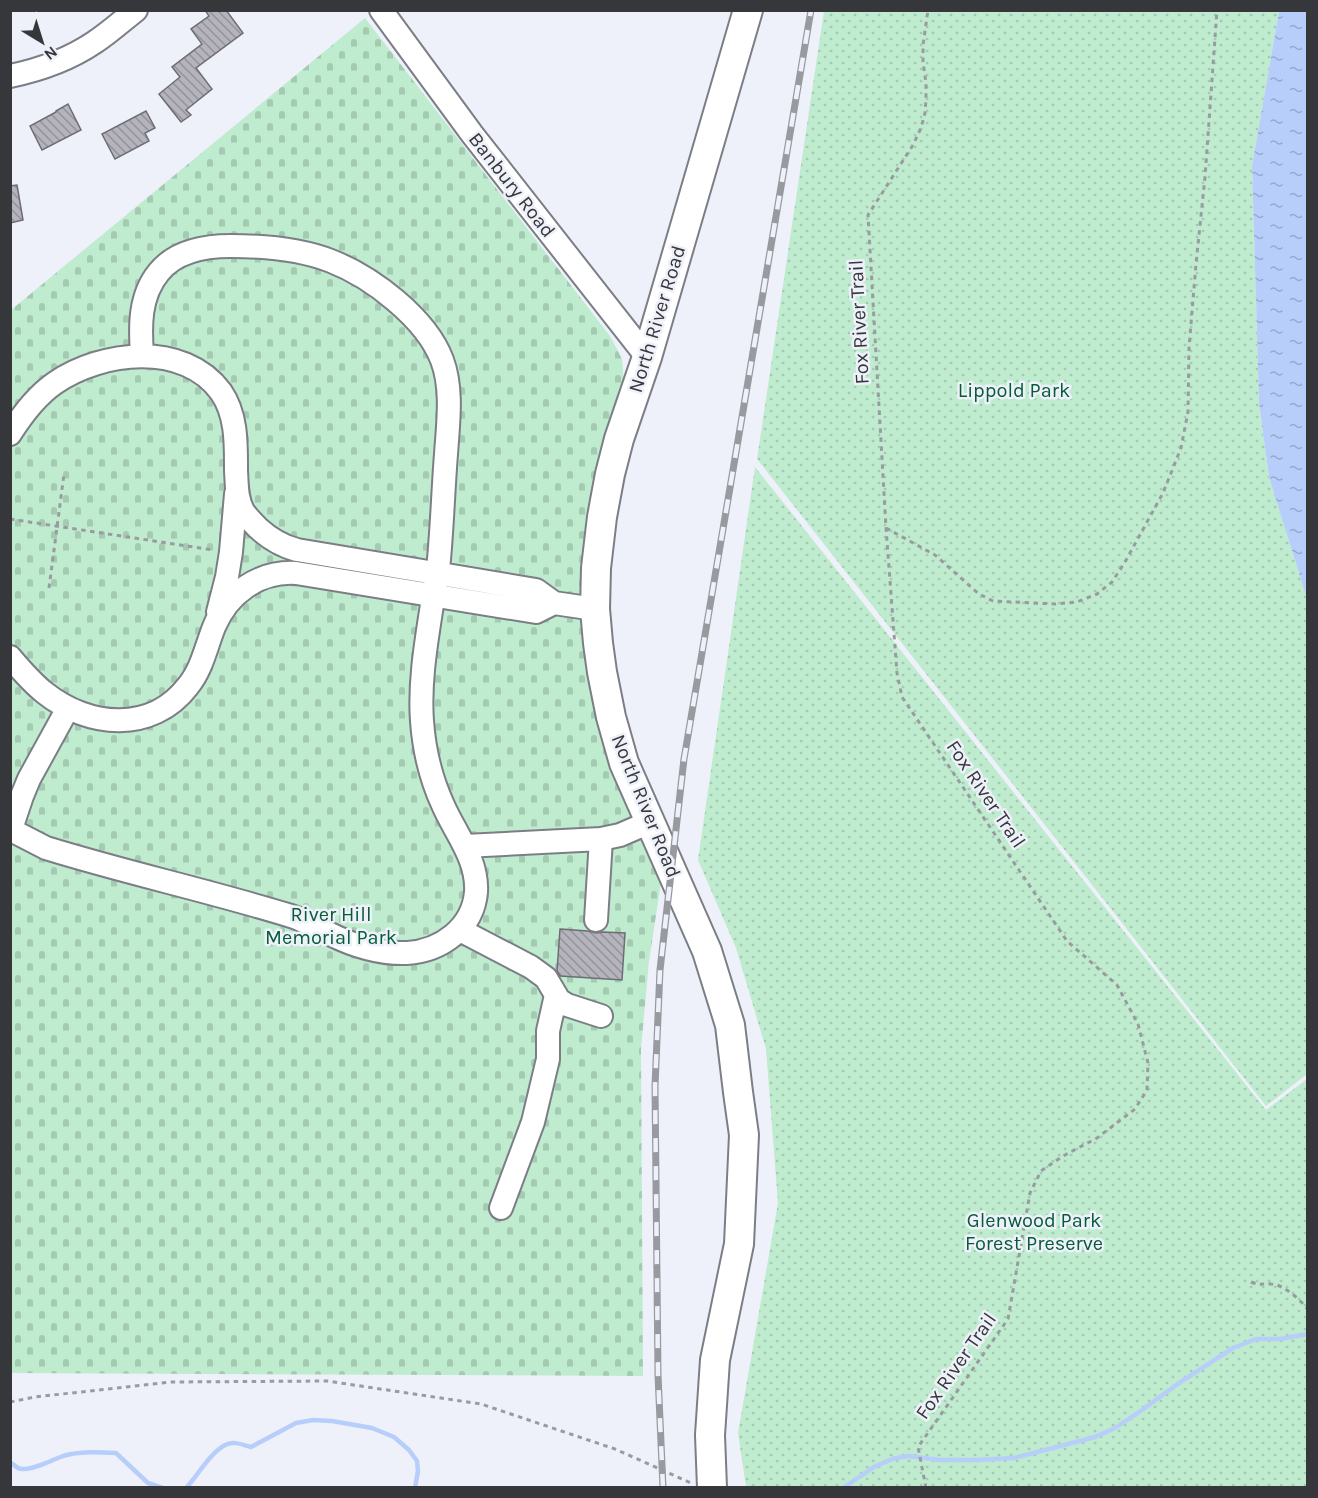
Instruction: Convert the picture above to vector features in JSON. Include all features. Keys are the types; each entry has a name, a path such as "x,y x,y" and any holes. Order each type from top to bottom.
{"main road":[{"name":"North River Road","path":"712,1488 710,1435 715,1360 739,1244 744,1135 730,1025 707,951 624,763 611,717 602,672 596,609 596,568 602,517 619,439 647,357 748,10"}],"street":[{"path":"10,76 59,61 78,52 95,42 136,10"},
{"name":"Banbury Road","path":"381,10 472,134 647,357"},
{"path":"69,708 29,779 11,831 34,843 57,852 295,917 334,936 370,950 387,953 418,952 444,943 459,930 470,915 476,890 476,878 465,846 438,792 423,731 423,666 438,573 448,422 447,377 438,351 414,317 380,288 355,273 332,262 305,254 244,246 206,247 178,257 159,272 142,307 142,355"},
{"path":"10,434 43,392 70,374 110,359 142,355 160,358 196,370 221,392 234,423 237,490 227,577 214,626 197,672 181,696 171,705 157,712 123,722 94,717 69,708 45,693 10,657"},
{"path":"237,490 243,511 263,532 287,547 536,590 554,603 596,609"},
{"path":"273,574 281,563 282,555 275,541"},
{"path":"214,626 231,600 241,591 252,583 273,574 284,573 296,573 536,612 554,603"},
{"path":"465,846 601,839 620,835 650,822"},
{"path":"596,920 601,839"},
{"path":"459,930 531,967 546,978 559,1000 567,1005 601,1016"},
{"path":"501,1208 533,1122 548,1059 548,1031 556,995"}],"path":[{"name":"Fox River Trail","path":"927,1488 918,1447 1008,1319 1030,1193 1041,1171 1097,1138 1135,1109 1147,1090 1148,1063 1138,1024 1117,985 1067,941 902,697 897,673 886,528 868,215 913,145 921,128 926,99 923,45 928,10"},
{"path":"886,528 935,555 979,594 993,601 1055,604 1077,602 1097,594 1112,582 1125,562 1163,494 1181,448 1188,412 1189,348 1205,177 1217,10"},
{"path":"49,588 64,474"},
{"path":"10,519 231,552"},
{"path":"1251,1282 1260,1285 1273,1283 1284,1288 1308,1310"},
{"path":"10,1402 35,1396 171,1382 327,1381 481,1404 615,1449 701,1488"}],"green space":[{"name":"Lippold Park","path":"824,11 1279,11 1252,166 1259,403 1269,477 1307,599 1307,1074 1266,1106 757,459"},
{"name":"River Hill Memorial Park","path":"365,18 610,336 622,359 624,383 582,585 662,876 649,961 641,1049 643,1376 11,1373 11,310"},
{"name":"Glenwood Park Forest Preserve","path":"755,467 1266,1110 1307,1079 1307,1487 746,1487 738,1433 778,1203 766,1049 736,948 698,860"}],"water":[{"path":"1279,11 1308,11 1307,599 1269,477 1259,403 1252,166"}],"building":[{"path":"205,10 226,10 243,33 196,68 212,89 186,110 191,115 181,122 159,94 180,77 172,67 202,44 191,29 209,16"},
{"path":"68,104 81,130 42,150 30,126"},
{"path":"146,111 155,128 145,133 149,141 115,159 102,134"},
{"path":"17,185 23,220 10,223 10,186"},
{"path":"560,929 625,933 622,980 560,976 557,971"}],"waterway":[{"path":"843,1488 874,1467 892,1459 908,1456 940,1460 1014,1458 1095,1437 1115,1428 1233,1348 1256,1339 1280,1339 1308,1334"},
{"path":"186,1488 213,1455 226,1445 234,1443 251,1447 296,1423 313,1420 372,1428 394,1437 409,1450 417,1461 415,1488"},
{"path":"10,1462 19,1468 27,1469 69,1454 116,1453 148,1483 163,1488"}],"railway":[{"path":"663,1488 658,1375 655,1086 660,970 684,759 811,10"}]}
